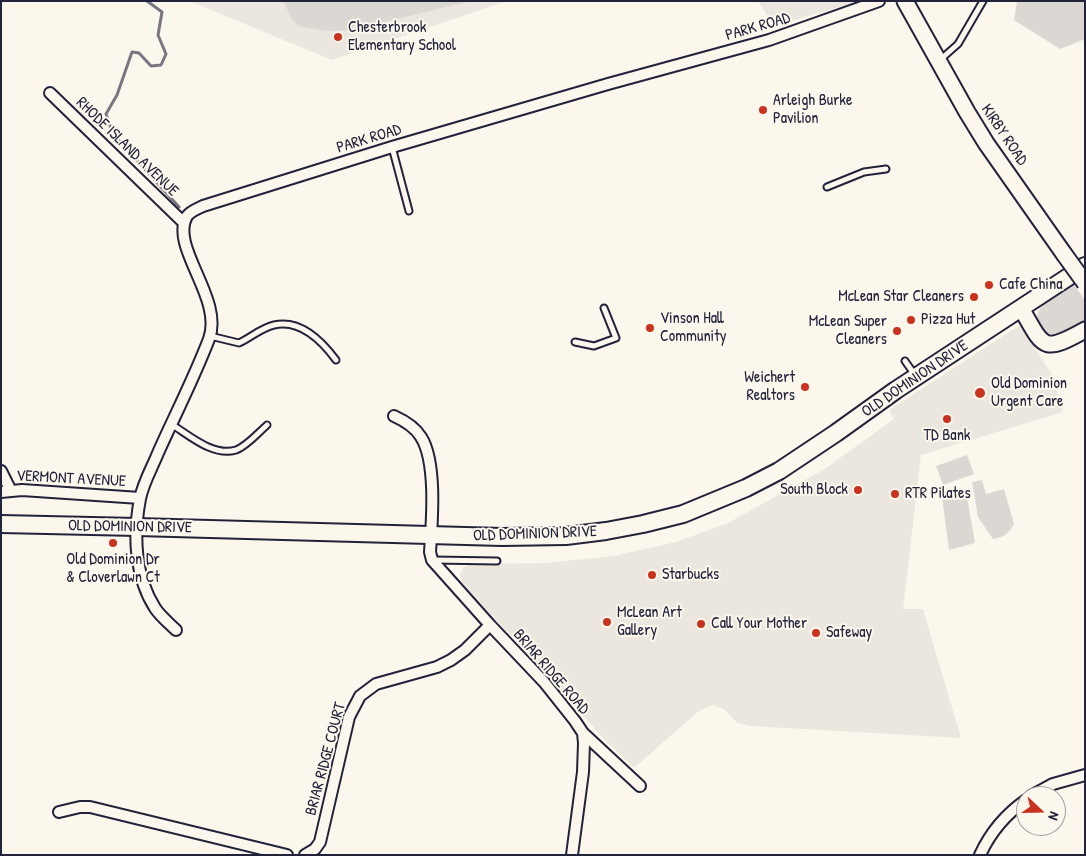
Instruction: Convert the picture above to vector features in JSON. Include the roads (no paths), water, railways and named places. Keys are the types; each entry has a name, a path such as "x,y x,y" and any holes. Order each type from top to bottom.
{"main road":[{"name":"KIRBY ROAD","path":"905,1 986,142 1085,283"},
{"name":"OLD DOMINION DRIVE","path":"1,524 137,526 502,537 566,536 606,531 683,514 746,488 779,471 916,377 1085,266"},
{"path":"1021,308 1035,333 1041,341 1047,344 1059,343 1085,330"}],"street":[{"name":"PARK ROAD","path":"184,223 190,214 203,206 392,147 608,84 770,40 879,1"},
{"name":"RHODE ISLAND AVENUE","path":"50,93 184,223"},
{"path":"176,630 156,610 146,593 139,569 137,526 140,498 210,336 211,316 204,290 186,246 183,234 184,223"},
{"path":"394,416 414,428 426,446 432,480 430,552 432,560"},
{"path":"1,470 6,491"},
{"name":"VERMONT AVENUE","path":"6,491 140,498"},
{"name":"BRIAR RIDGE ROAD","path":"432,560 544,682 566,708 583,733 582,772 572,855"},
{"name":"BRIAR RIDGE COURT","path":"305,855 318,852 350,717 360,696 376,684 437,667 451,660 465,650 490,625"},
{"path":"583,733 640,786"},
{"path":"1050,786 1085,775"},
{"path":"59,812 74,807 90,807 287,855"},
{"path":"980,855 995,829 1016,808"}],"lane":[{"path":"939,61 956,46 983,1"},
{"path":"392,147 409,211"},
{"path":"826,187 864,172 886,169"},
{"path":"575,342 594,346 616,338 604,308"},
{"path":"210,336 239,343 272,325 294,325 320,341 336,360"},
{"path":"905,361 916,377"},
{"path":"171,424 200,443 216,450 236,450 267,426"},
{"path":"432,560 497,561"}],"waterway":[{"path":"147,1 162,12 158,35 166,54 161,65 151,66 139,53 132,52 117,95 106,114 113,134 179,207"}],"place":[{"name":"Chesterbrook Elementary School","path":"338,37"},
{"name":"Arleigh Burke Pavilion","path":"763,110"},
{"name":"Cafe China","path":"989,285"},
{"name":"McLean Star Cleaners","path":"974,297"},
{"name":"Pizza Hut","path":"911,320"},
{"name":"Vinson Hall Community","path":"650,328"},
{"name":"McLean Super Cleaners","path":"897,331"},
{"name":"Weichert Realtors","path":"805,387"},
{"name":"Old Dominion Urgent Care","path":"980,393"},
{"name":"TD Bank","path":"947,419"},
{"name":"South Block","path":"858,490"},
{"name":"RTR Pilates","path":"895,494"},
{"name":"Old Dominion Dr & Cloverlawn Ct","path":"113,543"},
{"name":"Starbucks","path":"652,575"},
{"name":"McLean Art Gallery","path":"607,622"},
{"name":"Call Your Mother","path":"701,624"},
{"name":"Safeway","path":"816,633"}]}
